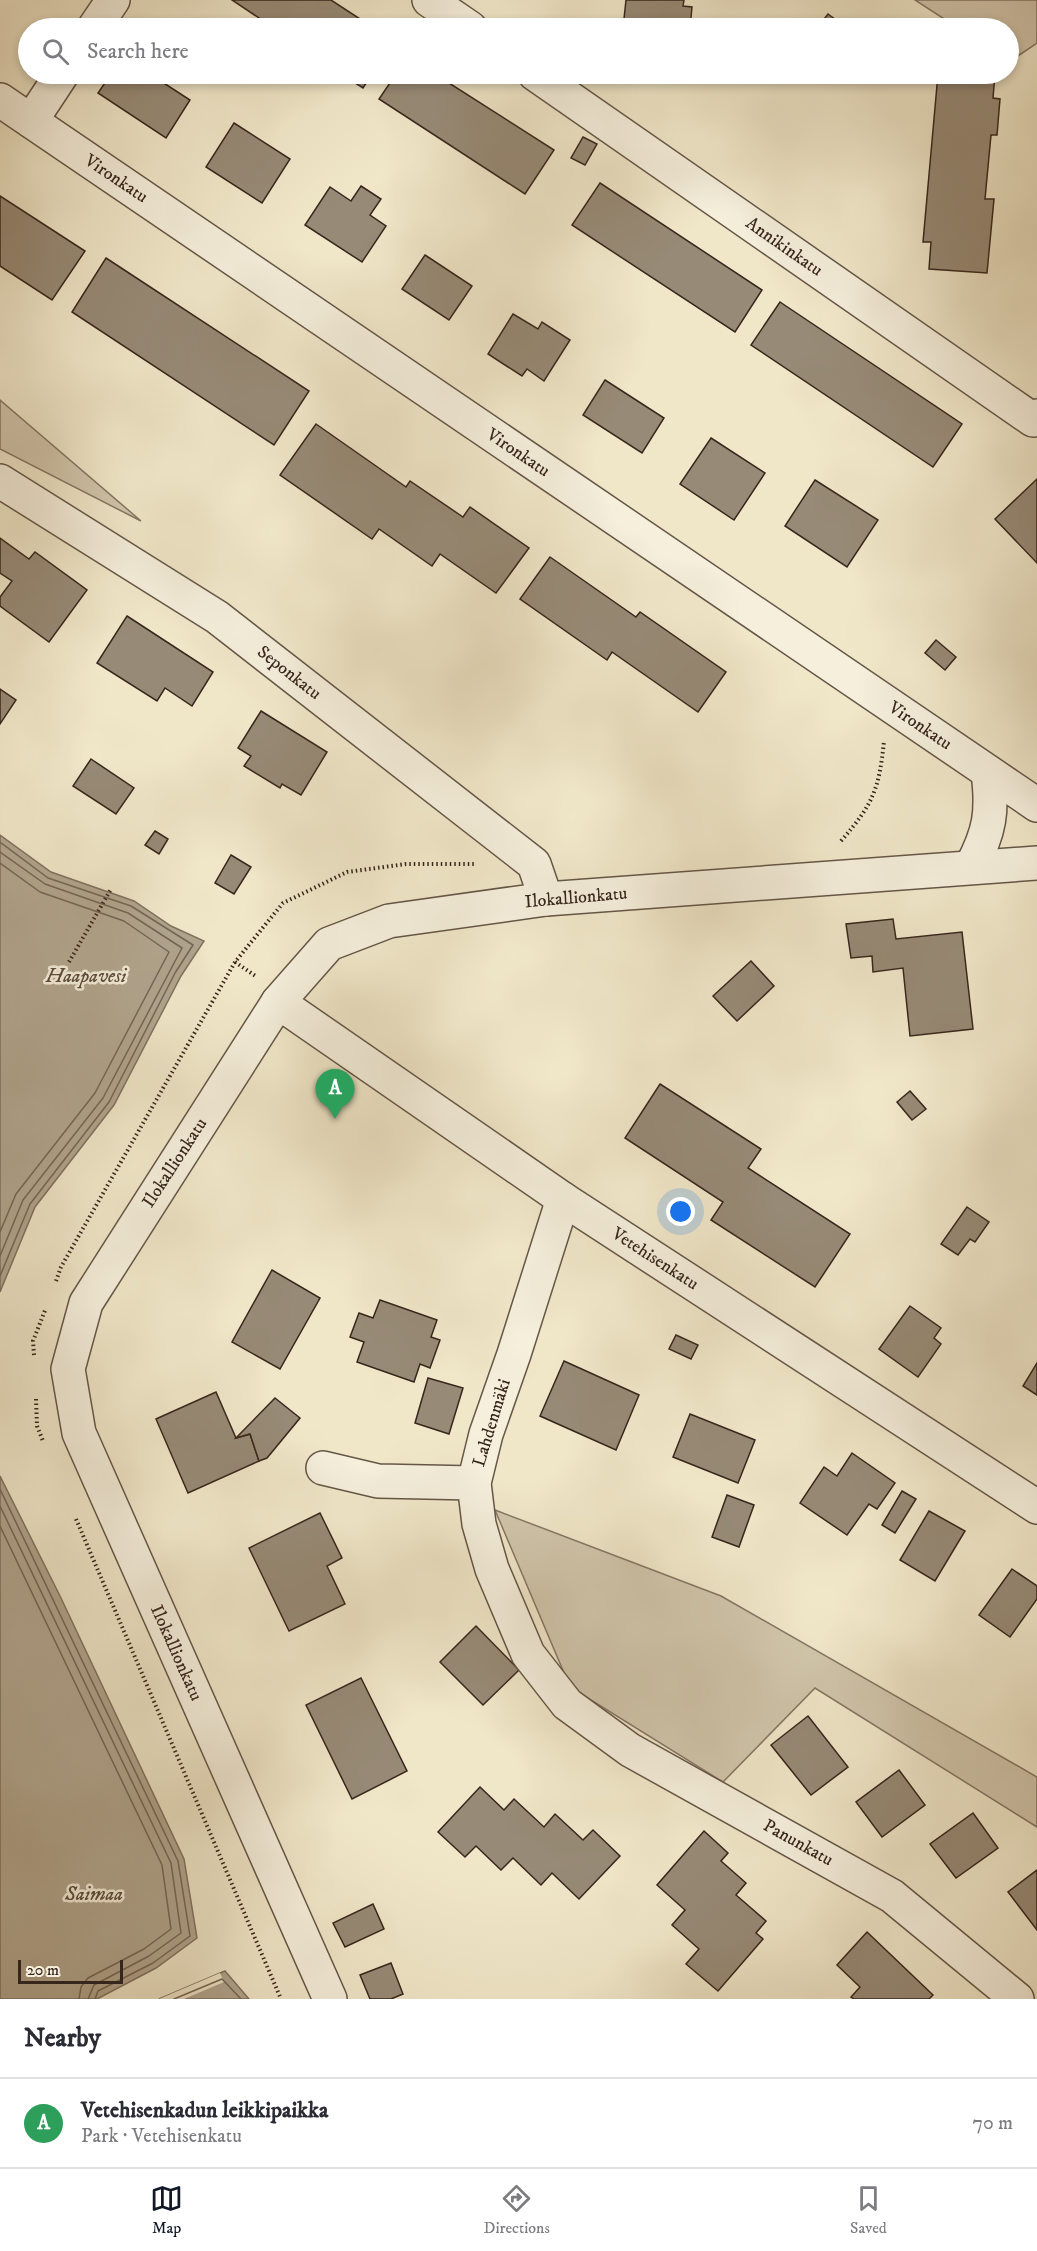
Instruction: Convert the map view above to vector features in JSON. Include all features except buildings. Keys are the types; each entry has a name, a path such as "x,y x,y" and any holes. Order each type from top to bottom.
{"street":[{"path":"100,18 113,0"},
{"path":"429,0 455,18"},
{"path":"31,121 55,84"},
{"name":"Annikinkatu","path":"550,84 1035,418"},
{"name":"Vironkatu","path":"0,100 1037,805"},
{"name":"Seponkatu","path":"0,481 217,617 534,864"},
{"path":"971,867 984,844 993,807 988,772"},
{"name":"Ilokallionkatu","path":"330,1999 79,1433 68,1369 86,1303 278,1002 329,944 388,921 546,899 1037,863"},
{"path":"534,864 546,899"},
{"name":"Vetehisenkatu","path":"278,1002 563,1199 1037,1507"},
{"name":"Lahdenmäki","path":"563,1199 486,1434 474,1484 479,1524 492,1569 528,1654 567,1704"},
{"path":"323,1468 378,1481 474,1484"},
{"name":"Panunkatu","path":"567,1704 630,1750 892,1896 1017,1999"}],"path":[{"path":"839,843 866,812 880,776 887,703"},
{"path":"53,1288 61,1267 235,962 282,903 347,872 406,864 534,864"},
{"path":"69,962 111,889"},
{"path":"34,1363 33,1341 49,1299"},
{"path":"35,1394 37,1426 46,1448"},
{"path":"74,1514 280,1999"}],"shaded area":[{"path":"915,0 1037,0 1037,43 1019,55 1019,18 943,18"},
{"path":"0,400 141,521 0,449"},
{"path":"495,1510 721,1596 1037,1777 1037,1827 815,1688 723,1782 570,1687"}],"water":[{"name":"Haapavesi","path":"0,835 51,872 134,901 171,926 204,941 181,976 114,1105 35,1207 0,1292"},
{"name":"Saimaa","path":"0,1476 60,1596 184,1859 197,1938 156,1968 97,1999 0,1999"},
{"path":"225,1971 249,1999 159,1999"}],"pier":[{"path":"220,1973 224,1982 184,1999 159,1999"}],"place":[{"name":"Vetehisenkadun leikkipaikka","path":"335,1119"}]}
